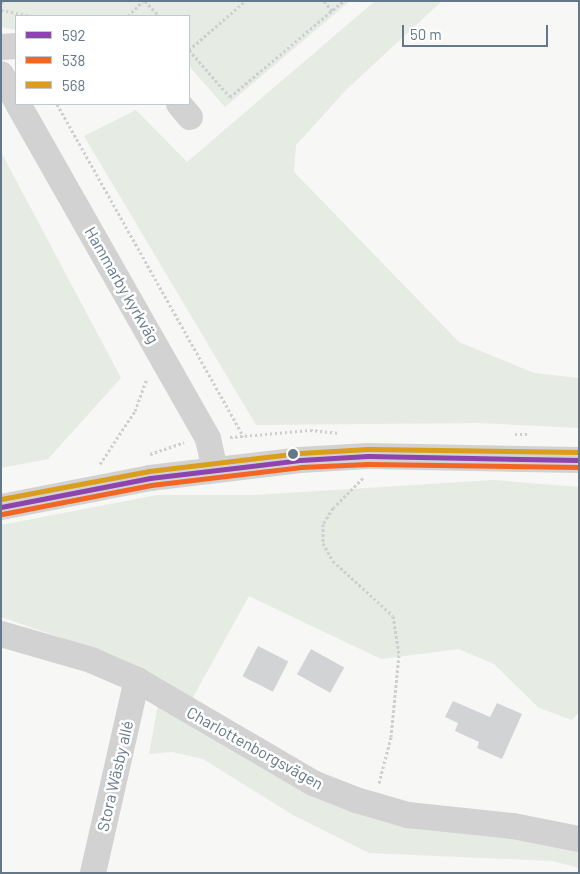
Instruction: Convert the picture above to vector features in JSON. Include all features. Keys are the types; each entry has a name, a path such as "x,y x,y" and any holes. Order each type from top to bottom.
{"street":[{"path":"1,47 15,46"},
{"path":"1,74 15,98"},
{"name":"Hammarby kyrkväg","path":"19,105 208,439 215,470"},
{"path":"1,507 150,478 368,456 579,460"},
{"name":"Charlottenborgsvägen","path":"1,634 91,660 137,680 313,783 374,806 408,815 513,826 579,839"},
{"name":"Stora Wäsby allé","path":"93,873 137,680"}],"path":[{"path":"129,15 144,1 158,15"},
{"path":"190,49 245,1"},
{"path":"324,1 332,10"},
{"path":"190,51 230,97 343,1"},
{"path":"1,10 27,15"},
{"path":"58,105 243,436"},
{"path":"99,467 135,411 157,347"},
{"path":"368,474 333,508 323,524 324,544 333,561 392,616 399,655 391,737 374,806"}],"shaded area":[{"path":"1,1 350,1 225,107 190,67 190,15 15,15 15,30 1,27"},
{"path":"375,1 442,1 347,89 296,145 294,172 459,342 534,373 579,378 579,428 480,423 256,425 84,136 136,110 187,162"},
{"path":"1,152 121,378 48,459 1,468"},
{"path":"494,480 579,487 579,712 572,720 539,708 494,664 459,649 381,659 249,596 192,699 122,659 1,617 1,525 157,495 255,495"},
{"path":"158,704 303,791 579,848 579,868 552,861 369,853 293,815 203,759 172,752 149,754"}],"building":[{"path":"258,646 288,661 273,692 243,676"},
{"path":"311,649 344,667 330,693 297,674"},
{"path":"453,701 490,717 497,703 522,714 502,759 477,748 479,742 455,731 458,723 445,717"}],"transit line":[{"name":"568","path":"1,499 149,471 300,453 368,449 579,452"},
{"name":"592","path":"1,507 150,478 300,460 368,456 579,460"},
{"name":"538","path":"2,514 151,485 301,467 368,464 579,467"}]}
